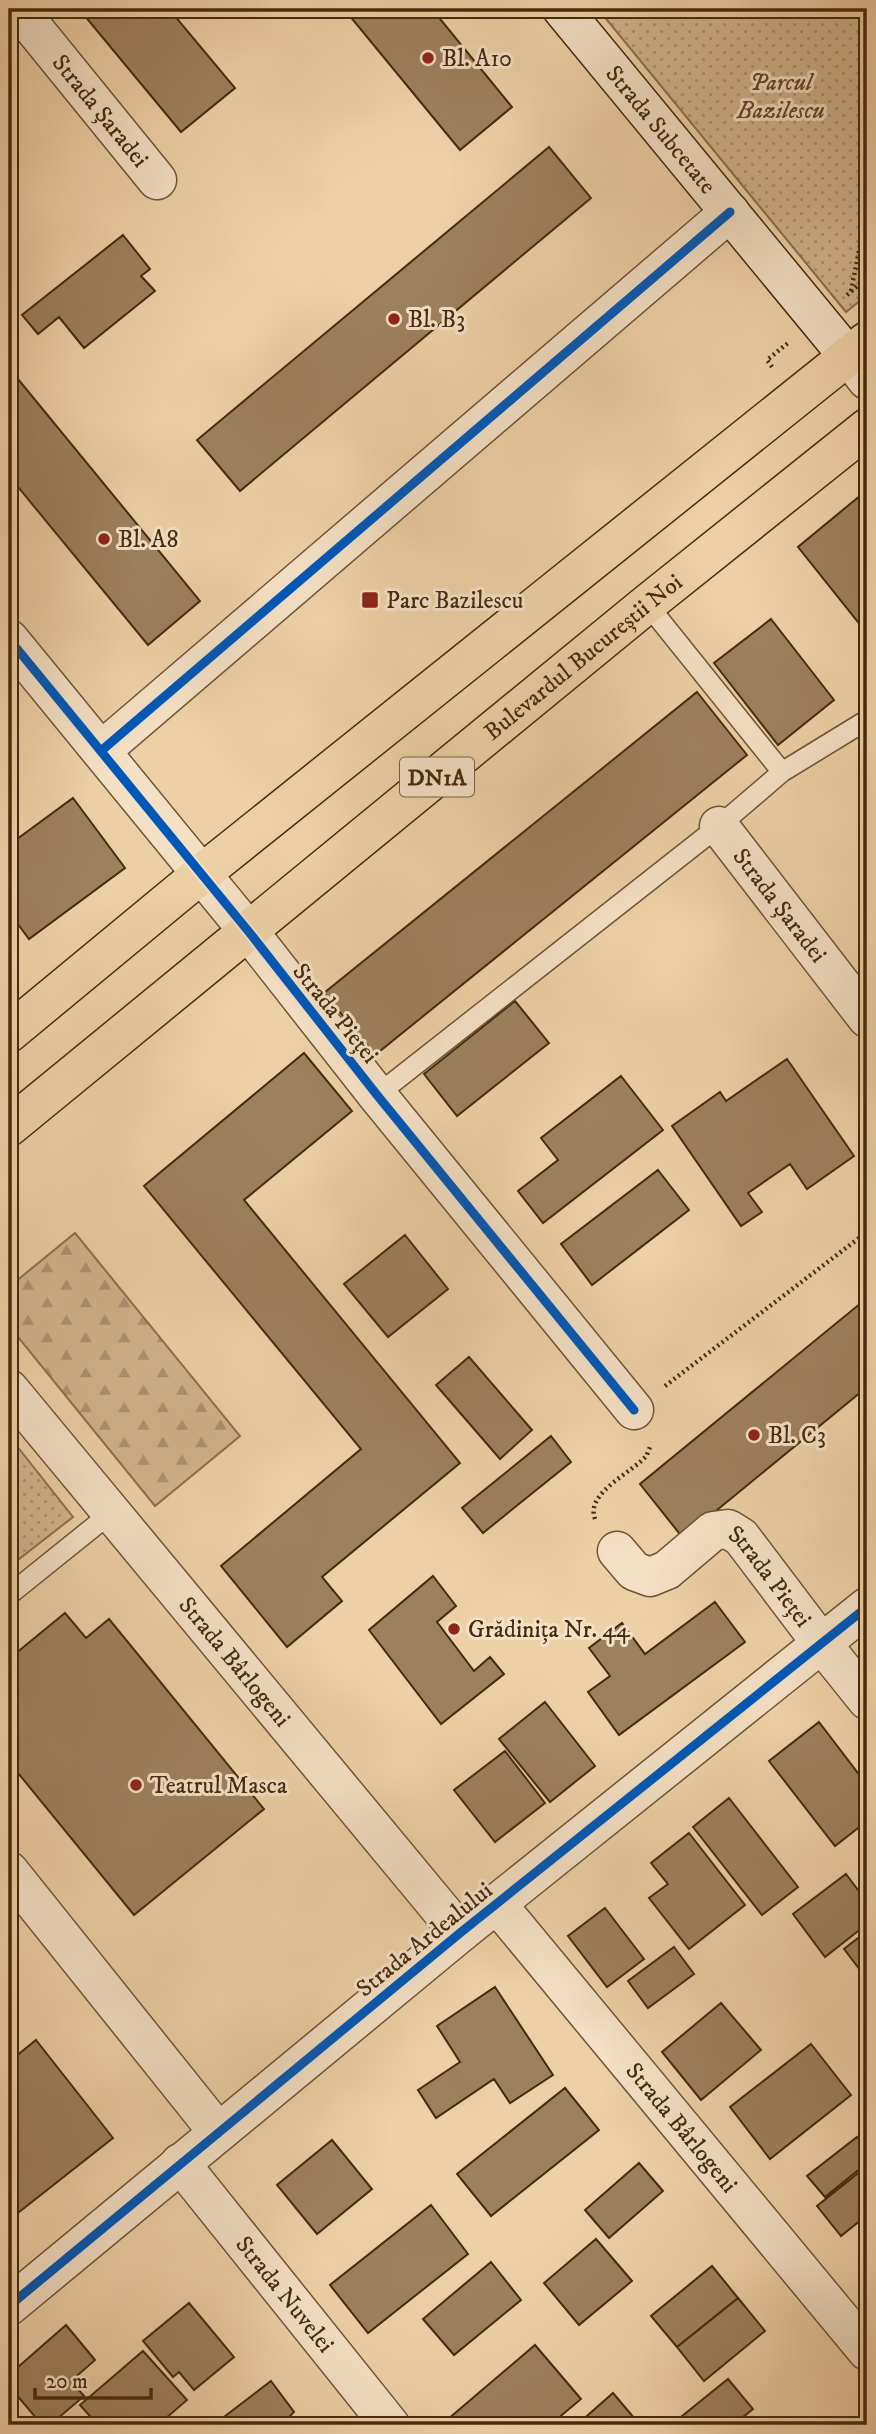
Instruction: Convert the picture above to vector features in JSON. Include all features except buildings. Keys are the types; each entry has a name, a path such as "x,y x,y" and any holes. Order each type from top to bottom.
{"main road":[{"name":"DN1A","path":"9,1033 201,874 861,359"},
{"name":"Bulevardul Bucureștii Noi","path":"9,1127 647,604 867,428"}],"street":[{"name":"Strada Șaradei","path":"18,9 157,180"},
{"name":"Strada Subcetate","path":"562,9 730,212 861,359"},
{"path":"101,751 730,212"},
{"name":"Strada Pieței","path":"9,639 634,1410"},
{"name":"Strada Șaradei","path":"719,826 867,1018"},
{"name":"Strada Bârlogeni","path":"9,1389 460,1933"},
{"name":"Strada Pieței","path":"617,1551 634,1571 650,1577 667,1570 713,1531 728,1529 741,1537 867,1700"},
{"name":"Strada Ardealului","path":"9,2306 460,1933 867,1607"},
{"path":"9,1871 218,2132"},
{"name":"Strada Bârlogeni","path":"497,1904 867,2351"},
{"name":"Strada Nuvelei","path":"180,2163 390,2425"}],"lane":[{"path":"647,604 782,772"},
{"path":"377,1095 719,826 782,772 867,720"},
{"path":"9,1595 111,1513"}],"path":[{"path":"867,211 850,292 867,278"},
{"path":"617,1551 600,1531 593,1514 599,1496 647,1455 652,1443 650,1430 634,1410 867,1232"}],"green space":[{"name":"Parcul Bazilescu","path":"598,9 867,9 867,295 846,312"},
{"path":"75,1233 240,1436 155,1506 9,1326 9,1287"},
{"path":"9,1436 73,1517 9,1567"}],"cycle path":[{"path":"101,751 730,212"},
{"path":"9,639 634,1410"},
{"path":"9,2306 460,1933 867,1607"}],"place":[{"name":"Bl. A10","path":"428,58"},
{"name":"Bl. B3","path":"394,319"},
{"name":"Bl. A8","path":"104,539"},
{"name":"Parc Bazilescu","path":"370,600"},
{"name":"Bl. C3","path":"754,1435"},
{"name":"Grădinița Nr. 44","path":"454,1629"},
{"name":"Teatrul Masca","path":"136,1785"}]}
